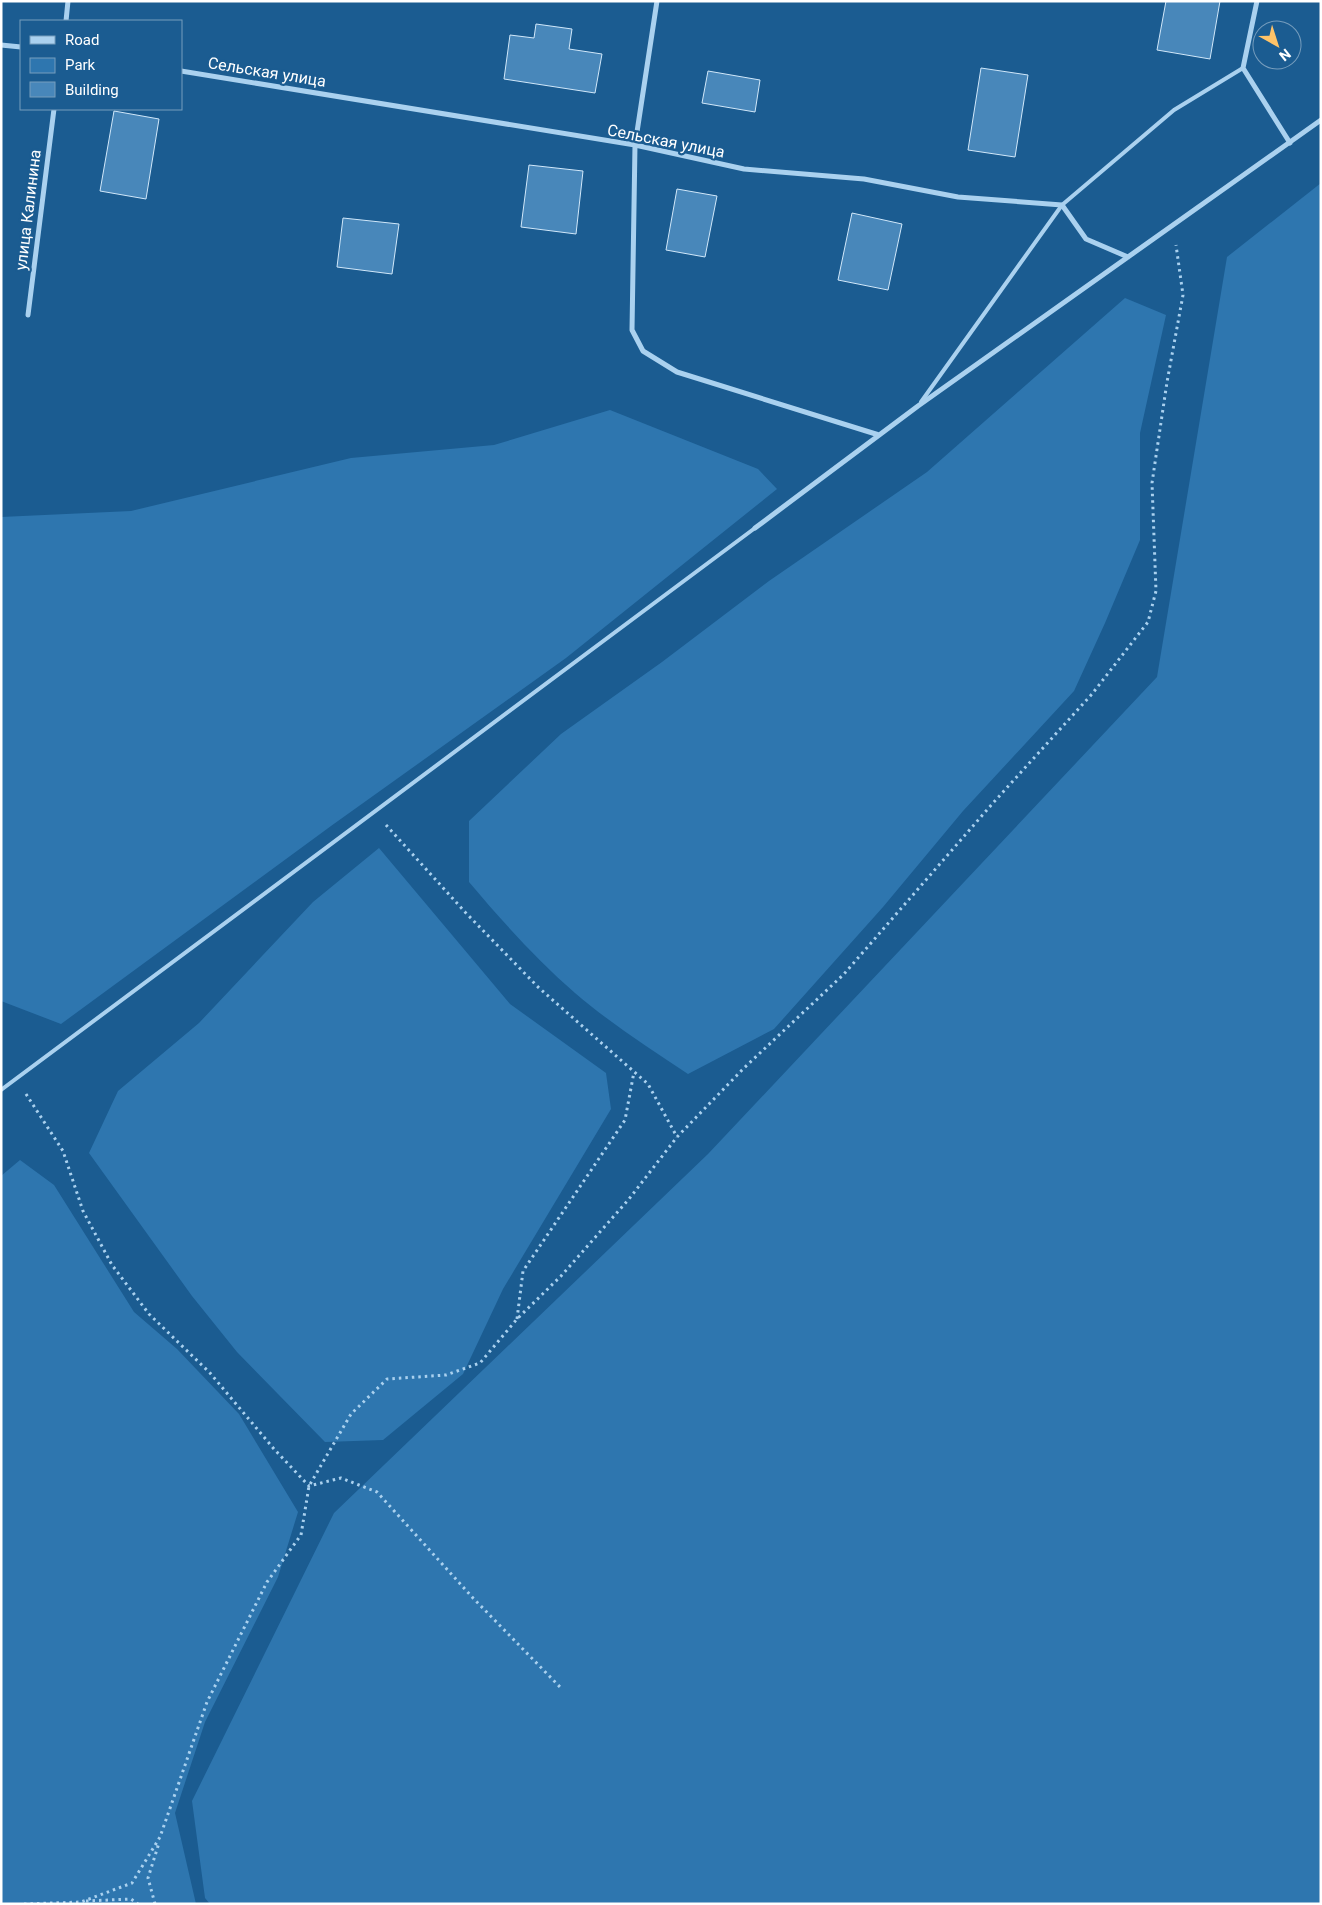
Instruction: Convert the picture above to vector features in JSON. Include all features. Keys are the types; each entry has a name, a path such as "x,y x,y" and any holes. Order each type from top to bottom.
{"street":[{"path":"66,20 68,1"},
{"path":"657,1 635,145 632,330 643,351 677,372 879,435"},
{"path":"1257,1 1243,68 1290,143"},
{"path":"1,45 20,47"},
{"name":"Сельская улица","path":"182,71 635,145 744,169 864,179 958,197 1062,205"},
{"name":"улица Калинина","path":"28,315 54,110"},
{"path":"755,528 918,406 1321,120"},
{"path":"1062,205 1086,238 1128,257"}],"lane":[{"path":"918,406 1062,205 1174,110 1243,68"},
{"path":"1,1090 755,528"}],"path":[{"path":"155,1904 148,1878 206,1702 267,1582 301,1536 309,1486 351,1414 388,1379 446,1375 480,1363 517,1319 561,1276 629,1199 677,1137 744,1068 844,974 992,803 1092,694 1148,622 1156,591 1152,483 1167,382 1183,296 1174,225"},
{"path":"374,812 465,912 538,987 648,1084 677,1137"},
{"path":"517,1319 523,1271 625,1120 634,1072"},
{"path":"16,1079 63,1151 83,1211 112,1265 149,1314 210,1372 274,1448 309,1486"},
{"path":"309,1486 341,1478 377,1492 447,1570 560,1687"},
{"path":"81,1902 132,1883 160,1837"},
{"path":"24,1904 131,1899 138,1904"}],"green space":[{"path":"1321,183 1321,1904 210,1904 205,1898 192,1801 334,1513 708,1154 1157,677 1227,257"},
{"path":"1125,298 1166,315 1140,433 1140,540 1074,691 963,811 883,907 774,1029 688,1074 616,1025 575,993 533,953 481,897 469,882 469,821 561,734 662,662 769,581 927,472"},
{"path":"610,410 758,469 777,489 566,658 331,826 61,1024 1,1001 1,517 131,511 351,458 494,445"},
{"path":"379,848 510,1004 606,1073 611,1109 503,1289 463,1374 383,1440 325,1442 237,1352 192,1296 89,1153 118,1091 199,1023 313,902"},
{"path":"20,1160 54,1185 134,1312 177,1349 239,1414 298,1512 278,1577 205,1722 175,1813 196,1904 5,1904 1,1902 1,1176"}],"building":[{"path":"1166,1 1220,1 1210,59 1157,50"},
{"path":"536,24 572,29 569,49 602,54 595,93 504,79 510,35 534,38"},
{"path":"981,68 1028,75 1015,157 968,150"},
{"path":"708,71 760,80 755,112 702,103"},
{"path":"114,111 159,119 146,199 100,191"},
{"path":"529,165 583,171 576,234 521,227"},
{"path":"677,189 717,196 705,257 666,250"},
{"path":"852,213 902,224 888,290 838,280"},
{"path":"343,218 399,224 392,274 337,267"}]}
